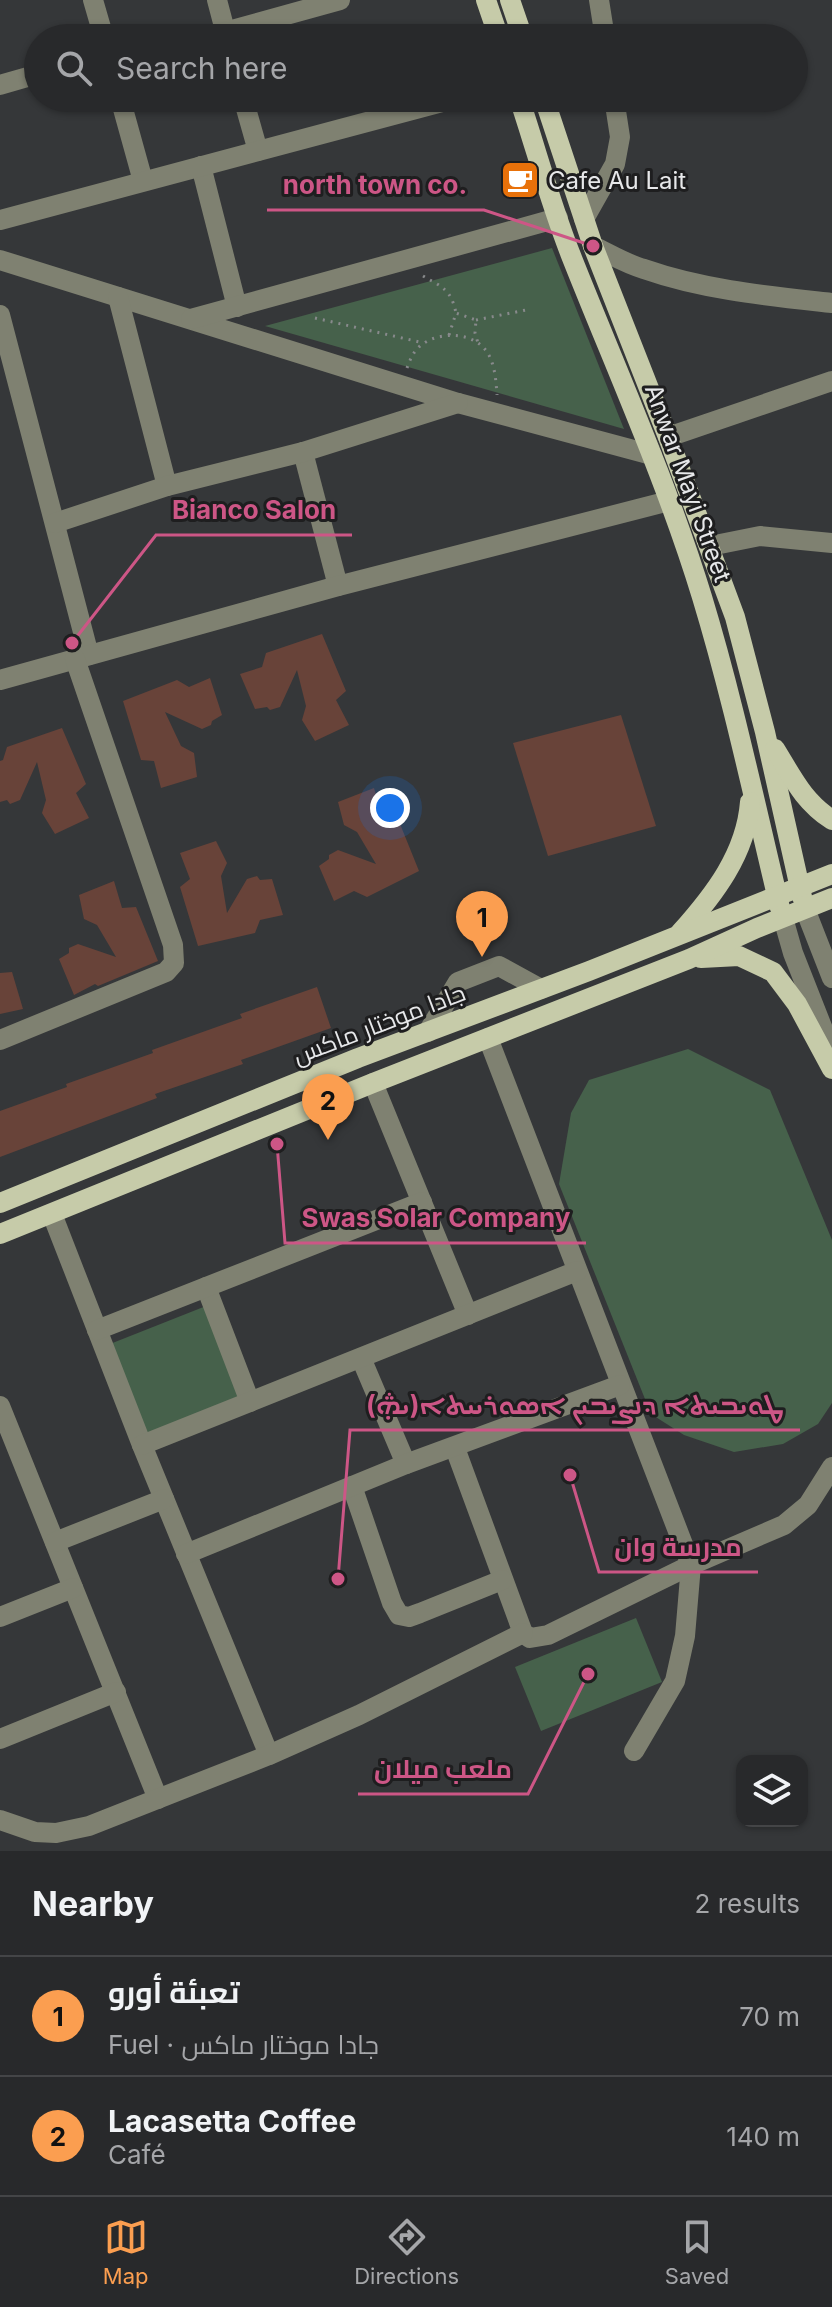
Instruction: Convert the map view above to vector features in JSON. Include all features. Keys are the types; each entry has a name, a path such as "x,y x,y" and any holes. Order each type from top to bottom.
{"main road":[{"path":"486,0 494,24"},
{"path":"510,0 518,24"},
{"name":"Anwar Mayi Street","path":"524,112 558,218 652,455 702,596 734,710 783,918"},
{"name":"Anwar Mayi Street","path":"549,112 593,246 735,617 805,909"},
{"path":"765,732 799,790 817,810 832,820"},
{"path":"677,936 730,869 748,822 751,786"},
{"name":"جادا موختار ماكس","path":"0,1203 832,874"},
{"path":"0,1234 689,959 832,898"},
{"path":"689,959 739,956 773,972 797,1004 832,1069"}],"street":[{"path":"93,0 100,24"},
{"path":"217,0 223,24"},
{"path":"261,24 338,0"},
{"path":"599,0 603,24"},
{"path":"0,85 24,78"},
{"path":"124,112 143,181"},
{"path":"247,112 258,151"},
{"path":"0,220 404,112"},
{"path":"584,219 615,164 620,137 616,112"},
{"path":"201,166 237,307"},
{"path":"190,320 558,218"},
{"path":"593,246 640,268 689,283 832,303"},
{"path":"0,260 458,403 652,455"},
{"path":"118,297 167,486"},
{"path":"0,315 7,371 55,523 82,657 173,945 174,963 166,972 0,1040"},
{"path":"668,437 832,381"},
{"path":"55,523 167,486 303,452 458,403"},
{"path":"303,452 338,586"},
{"path":"0,680 338,586 669,501"},
{"path":"710,546 760,536 832,543"},
{"path":"805,909 832,978"},
{"path":"783,918 793,953 832,1052"},
{"path":"428,1032 458,982 499,966 541,989"},
{"path":"488,1038 691,1565 685,1636 675,1681 634,1751"},
{"path":"373,1083 468,1315"},
{"path":"97,1330 422,1202"},
{"path":"52,1214 142,1445 269,1755"},
{"path":"142,1445 577,1271"},
{"path":"206,1287 250,1402"},
{"path":"361,1358 406,1464"},
{"path":"186,1554 406,1464 620,1385"},
{"path":"0,1406 158,1799"},
{"path":"455,1448 502,1580 523,1633 530,1638 548,1635 691,1565 784,1525 808,1505 832,1467"},
{"path":"352,1486 392,1603 399,1615 409,1617 502,1580"},
{"path":"55,1542 164,1499"},
{"path":"0,1617 73,1588"},
{"path":"0,1820 35,1832 56,1833 89,1826 269,1755 359,1715 523,1633"},
{"path":"0,1739 116,1692"}],"path":[{"path":"423,276 449,294 456,313 449,335"},
{"path":"456,313 476,320 526,310"},
{"path":"315,318 424,343"},
{"path":"476,320 478,343"},
{"path":"407,387 406,371 411,358 424,343 449,335 466,338 487,351 497,388 497,413"}],"green space":[{"path":"552,248 624,429 265,326"},
{"path":"688,1049 770,1090 832,1240 832,1403 818,1424 783,1444 734,1452 684,1435 651,1414 559,1184 571,1113 589,1080"},
{"path":"206,1306 242,1396 146,1434 110,1344"},
{"path":"636,1618 662,1682 541,1731 515,1667"}],"building":[{"path":"322,634 346,691 336,700 349,725 315,741 302,720 306,706 297,670 280,707 270,710 267,707 255,709 240,674 262,667 266,653"},
{"path":"210,678 222,715 211,725 202,729 165,712 181,746 194,753 197,777 161,788 154,761 141,760 123,701 177,680 189,687"},
{"path":"621,715 656,826 548,856 513,743"},
{"path":"62,728 86,784 76,793 89,818 55,834 42,813 46,800 37,762 20,800 10,804 7,800 0,802 0,761 7,747"},
{"path":"374,788 382,815 396,814 419,871 367,897 354,891 334,901 319,866 329,859 329,855 338,850 376,864 357,832 344,825 338,802"},
{"path":"216,841 227,863 221,876 227,913 247,879 257,876 260,880 272,879 283,915 260,920 255,933 198,946 180,887 190,879 180,853"},
{"path":"114,881 122,908 136,907 158,961 74,995 59,959 69,953 69,948 78,944 116,957 97,925 84,919 79,895"},
{"path":"12,972 23,1009 0,1014 0,973"},
{"path":"317,987 331,1028 241,1060 243,1064 155,1094 157,1098 0,1157 0,1111 153,1053 152,1050 242,1018 240,1014"}],"place":[{"name":"Cafe Au Lait","path":"520,180"},
{"name":"north town co.","path":"593,246"},
{"name":"Bianco Salon","path":"72,643"},
{"name":"تعبئة أورو","path":"482,957"},
{"name":"Lacasetta Coffee","path":"328,1140"},
{"name":"Swas Solar Company","path":"277,1144"},
{"name":"مدرسة وان","path":"570,1475"},
{"name":"ܛܘܝܒܝܬܐ ܕܢܨܝܒܝܢ ܐܣܘܪܝܝܬܐ(ܞ)","path":"338,1579"},
{"name":"ملعب ميلان","path":"588,1674"}]}
